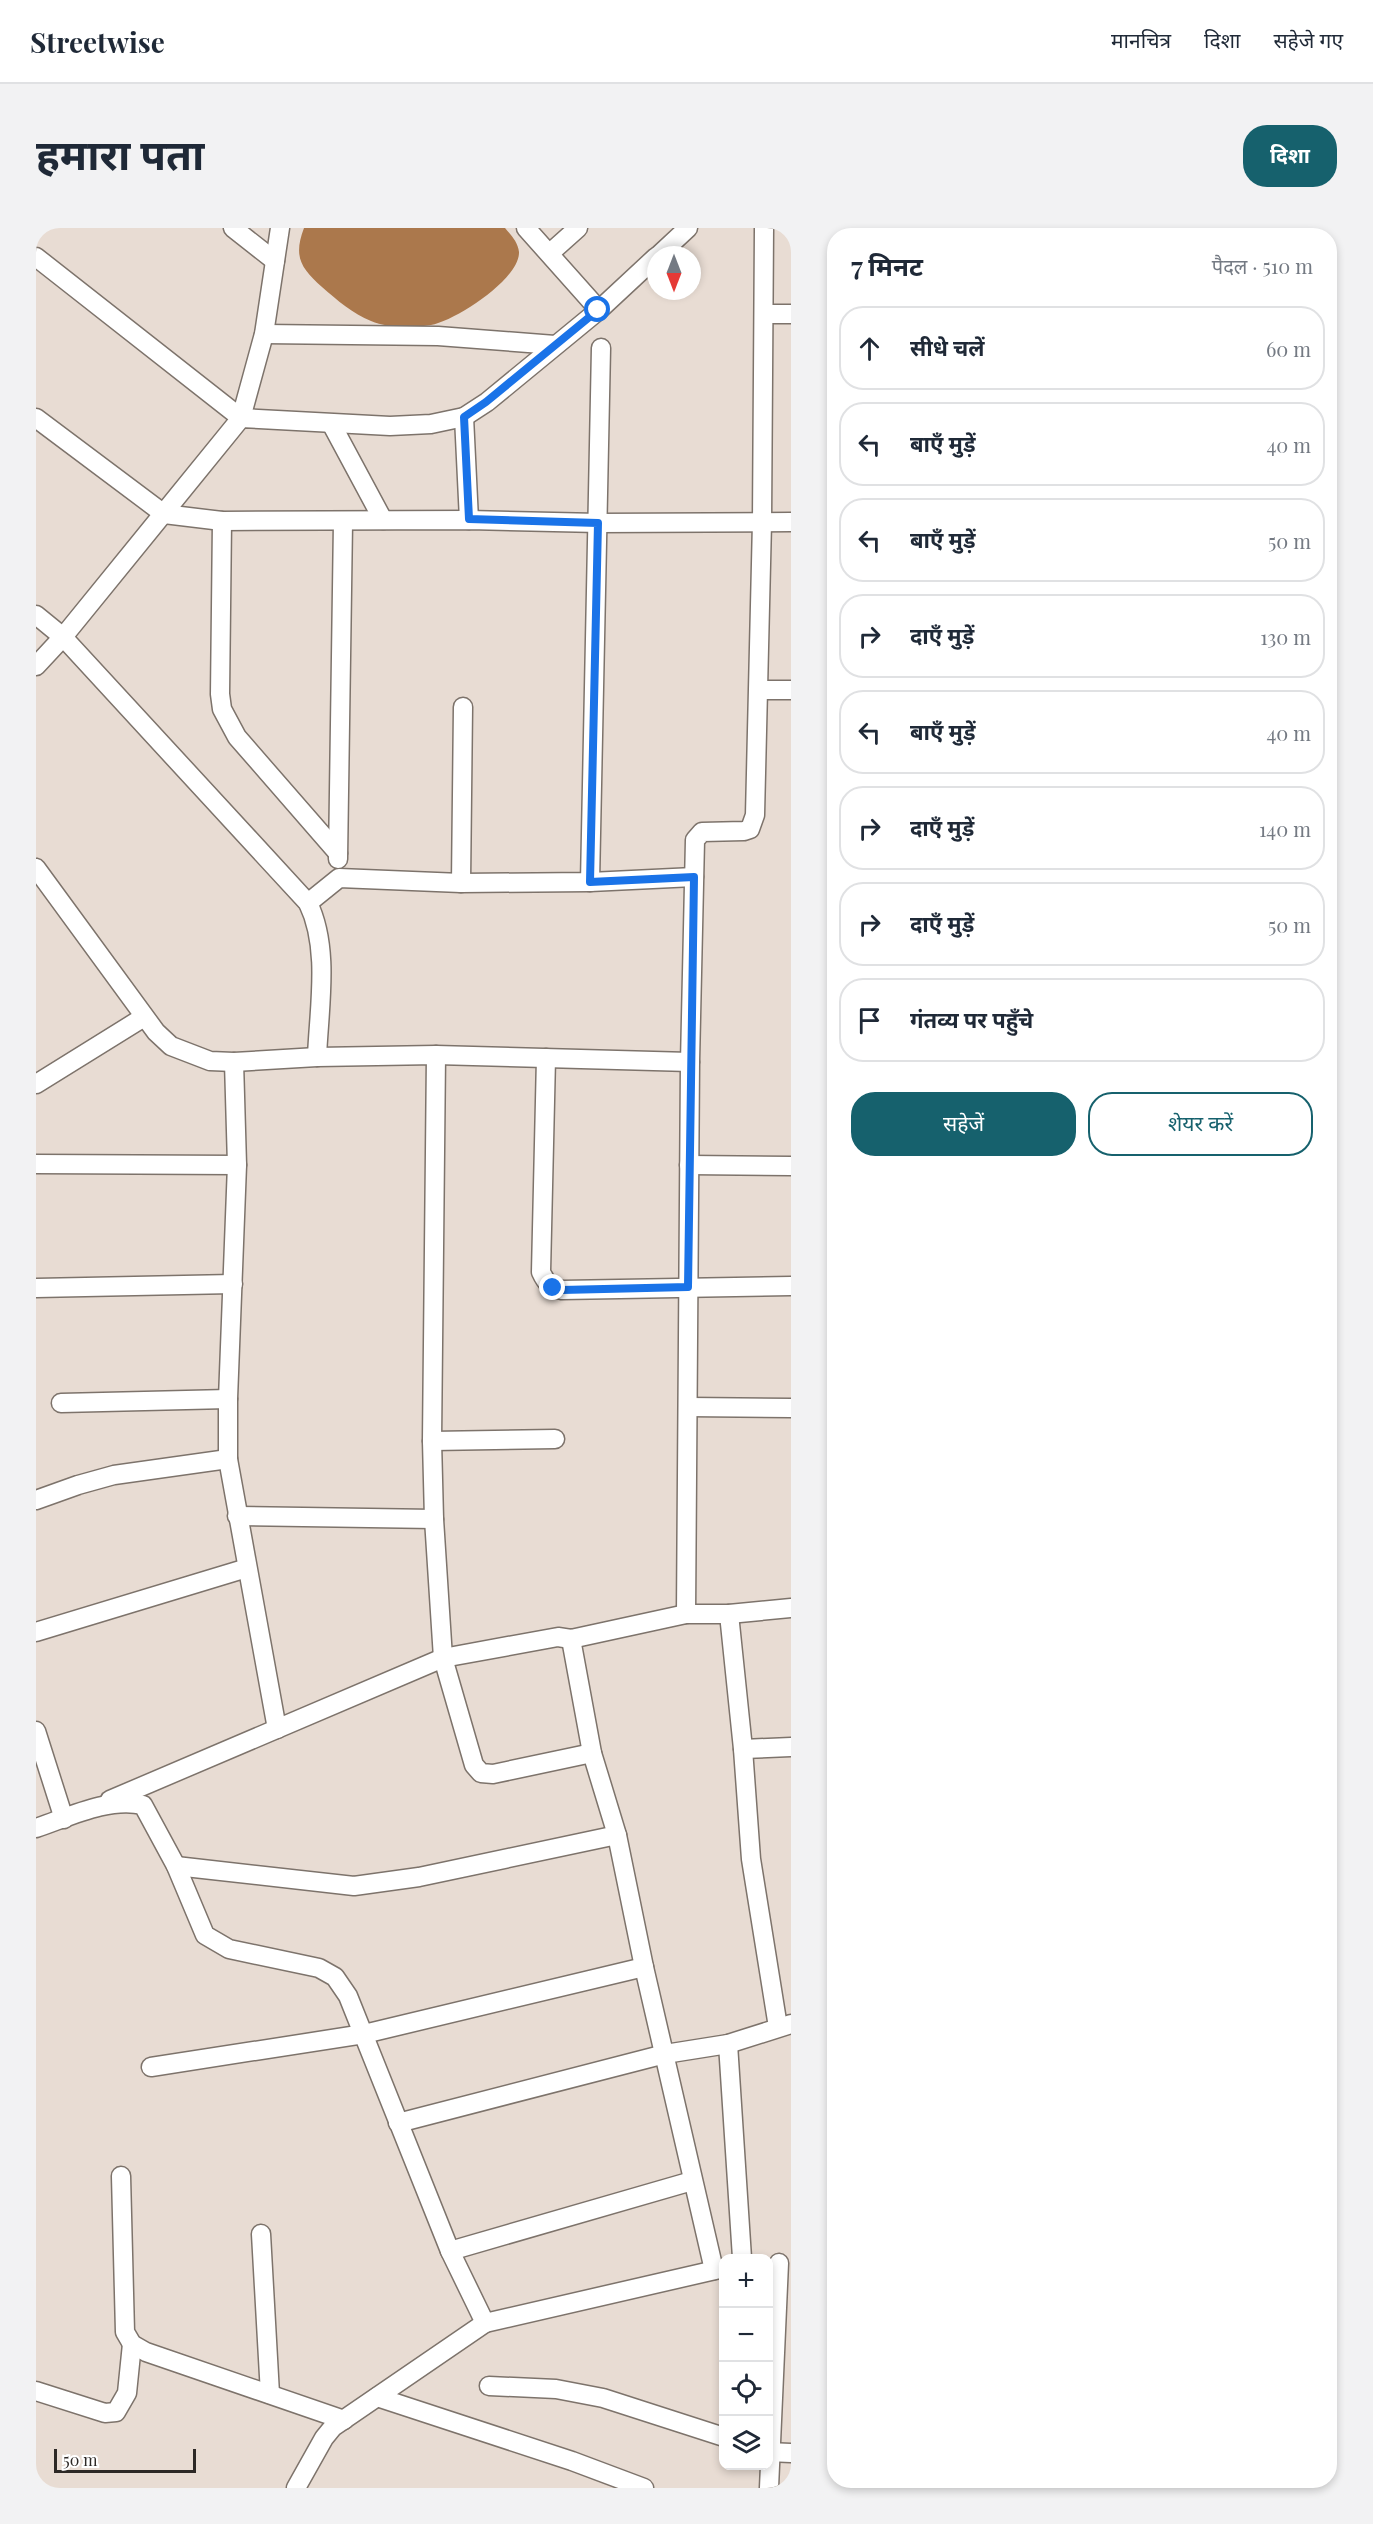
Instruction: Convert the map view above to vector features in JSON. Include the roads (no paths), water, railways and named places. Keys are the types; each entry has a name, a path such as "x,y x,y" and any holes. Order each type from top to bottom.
{"street":[{"path":"233,228 275,261"},
{"path":"36,666 63,637 241,418 264,334 280,228"},
{"path":"526,228 598,310"},
{"path":"550,253 578,228"},
{"path":"668,246 688,228"},
{"path":"686,1614 690,1062 695,840 702,832 750,829 755,815 762,522 765,228"},
{"path":"36,257 241,418 332,425 431,424 464,417 486,402 598,310 647,265"},
{"path":"764,314 791,314"},
{"path":"264,334 438,336 555,345"},
{"path":"590,882 601,348"},
{"path":"464,417 469,519"},
{"path":"36,418 164,513 222,521 343,522 469,519 598,523 791,522"},
{"path":"332,425 383,520"},
{"path":"222,521 222,709 237,737 338,854"},
{"path":"339,878 343,522"},
{"path":"36,615 63,637 308,903 315,918 321,946 317,1057"},
{"path":"759,690 791,690"},
{"path":"461,883 463,706"},
{"path":"36,868 156,1032 171,1046 210,1061 436,1055 690,1062"},
{"path":"308,903 339,878 461,883 590,882 694,877"},
{"path":"36,1084 144,1017"},
{"path":"436,1055 432,1441 434,1519 443,1658 474,1765 481,1773 493,1774 592,1753"},
{"path":"546,1058 541,1272 546,1283 562,1290 791,1287"},
{"path":"234,1062 237,1165 228,1399 228,1459 277,1729"},
{"path":"36,1164 237,1165"},
{"path":"689,1165 791,1166"},
{"path":"36,1288 232,1284"},
{"path":"61,1403 228,1399"},
{"path":"688,1407 791,1408"},
{"path":"432,1441 555,1439"},
{"path":"36,1500 114,1475 228,1459"},
{"path":"237,1516 434,1519"},
{"path":"36,1632 247,1568"},
{"path":"36,1828 87,1810 443,1658 558,1637 571,1639 686,1614 729,1614 791,1608"},
{"path":"398,2123 664,2054 728,2044 785,2025 751,1859 743,1749 729,1614"},
{"path":"296,2488 324,2438 344,2420 485,2323 718,2269 692,2181 617,1834 592,1753 571,1639"},
{"path":"36,1731 64,1819"},
{"path":"743,1749 791,1747"},
{"path":"87,1810 113,1805 143,1805 176,1866 205,1935 229,1949 298,1962 319,1968 335,1977 348,1996 450,2251 485,2323"},
{"path":"176,1866 354,1886 419,1877 617,1834"},
{"path":"151,2067 364,2034 644,1967"},
{"path":"728,2044 742,2254"},
{"path":"121,2176 125,2332 132,2344 162,2358 344,2420"},
{"path":"450,2251 692,2181"},
{"path":"261,2234 270,2394"},
{"path":"773,2440 782,2402 779,2263"},
{"path":"36,2391 105,2413 116,2412 127,2393 132,2344"},
{"path":"489,2386 556,2389 578,2393 623,2404 719,2437"},
{"path":"377,2397 572,2461 644,2488"},
{"path":"773,2453 791,2453"},
{"path":"769,2488 770,2470"}]}
